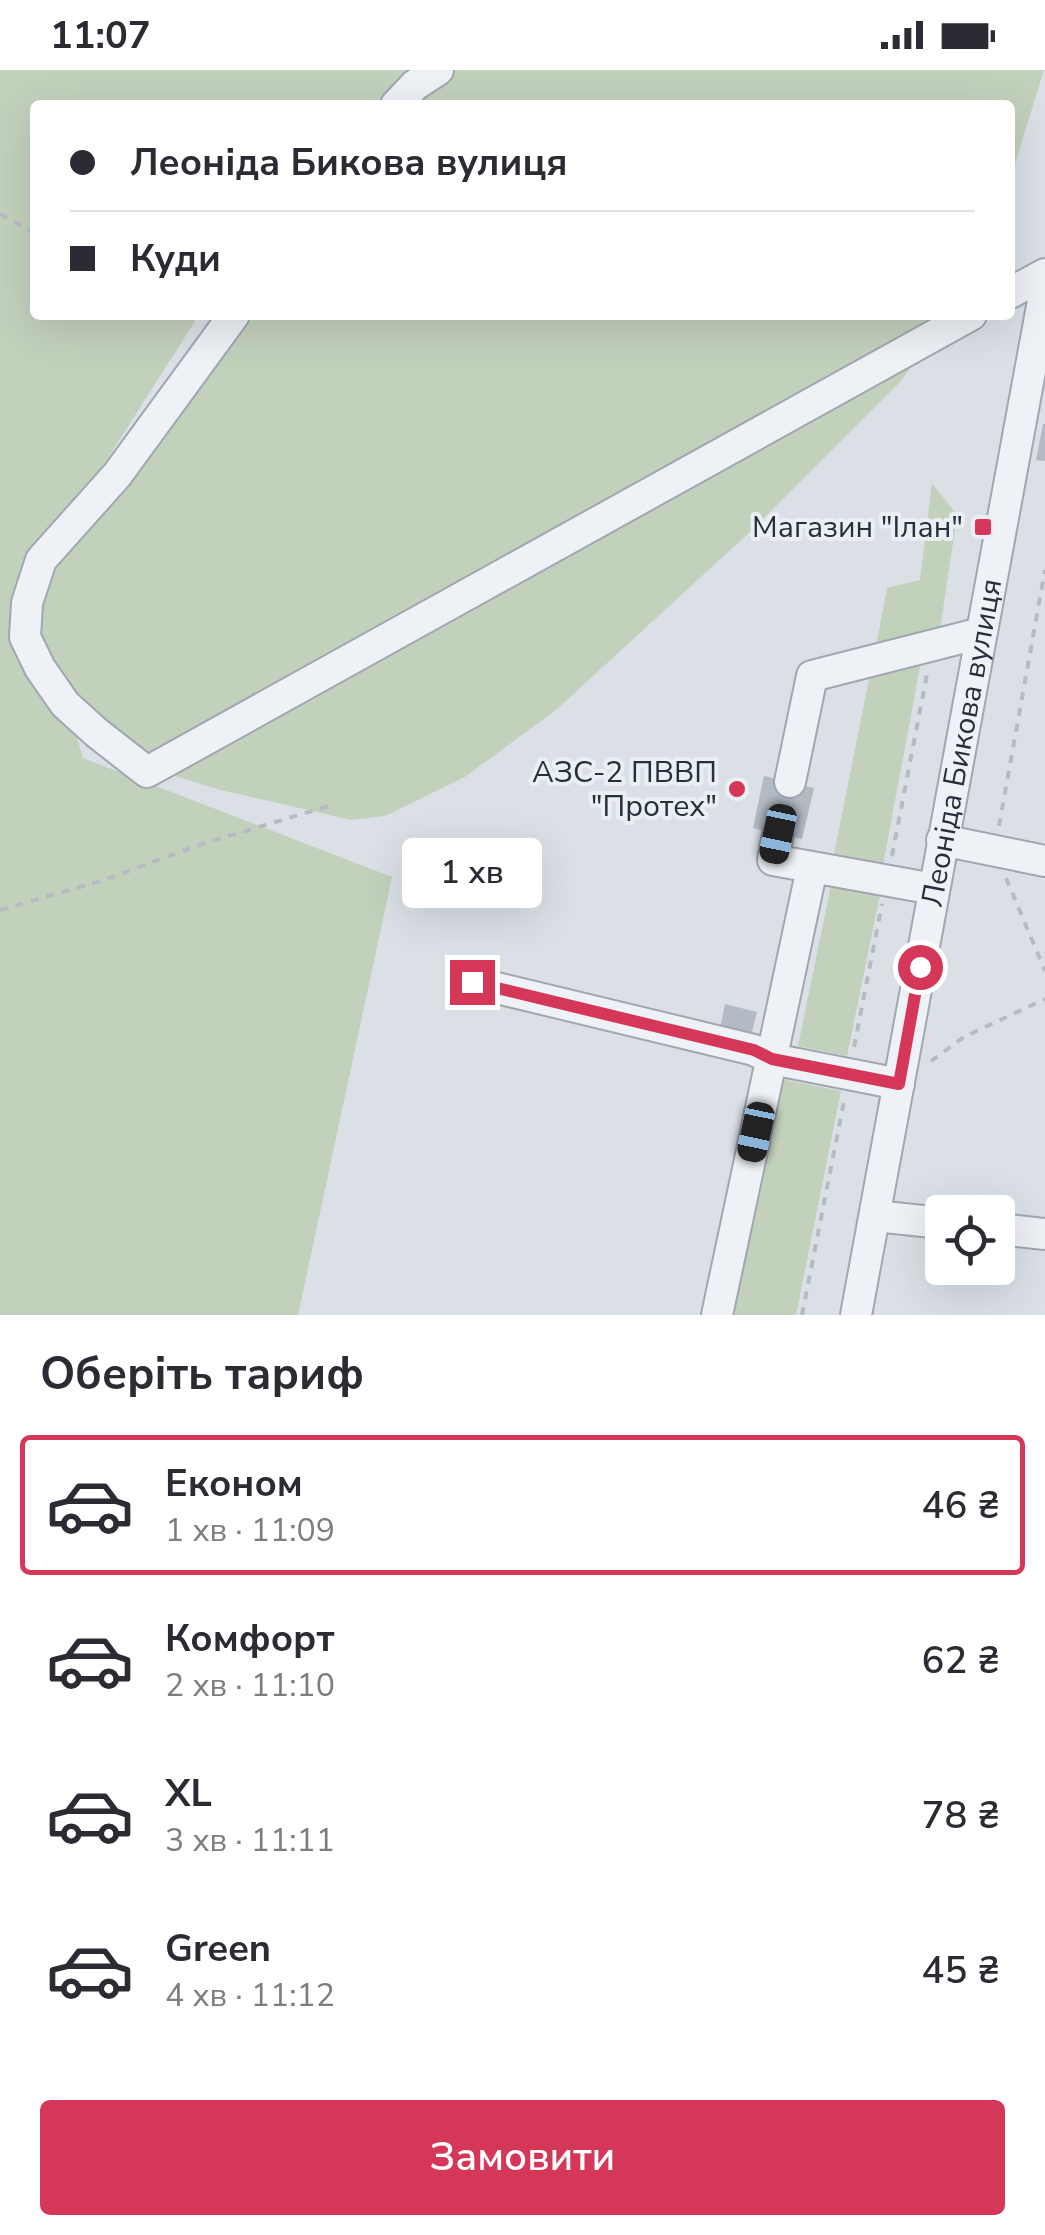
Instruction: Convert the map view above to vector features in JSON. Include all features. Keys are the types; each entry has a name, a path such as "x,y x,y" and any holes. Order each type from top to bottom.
{"street":[{"path":"401,100 438,70"},
{"path":"1015,291 1045,274"},
{"name":"Леоніда Бикова вулиця","path":"856,1315 1045,290"},
{"path":"230,320 118,475 41,560 27,603 25,637 40,668 66,704 146,772 962,320"},
{"path":"790,782 812,676 981,633"},
{"path":"778,834 773,860 934,889"},
{"path":"942,840 1045,861"},
{"path":"717,1315 812,868"},
{"path":"472,982 754,1050 772,1059 899,1084"},
{"path":"875,1216 925,1221"},
{"path":"1015,1231 1045,1234"}],"path":[{"path":"0,214 30,229"},
{"path":"1045,570 994,850 1045,972"},
{"path":"802,1315 933,644"},
{"path":"0,910 332,805"},
{"path":"964,1037 1045,999"}],"green space":[{"path":"0,70 1044,70 1015,164 1015,100 30,100 30,320 196,320 30,580 237,320 944,320 901,381 751,531 556,710 465,777 385,816 351,820 217,789 149,768 64,693 83,758 392,877 298,1315 0,1315"},
{"path":"932,483 957,515 940,630 876,646 887,588 920,580"},
{"path":"921,662 883,865 834,854 870,674"},
{"path":"832,880 881,890 847,1056 798,1046"},
{"path":"781,1079 841,1091 796,1315 734,1315"}],"building":[{"path":"1045,424 1045,461 1036,460"},
{"path":"764,776 814,788 802,839 753,828"},
{"path":"725,1004 757,1012 751,1036 720,1028"}],"tunnel":[{"path":"778,834 790,782"}],"place":[{"name":"Магазин \"Ілан\"","path":"983,527"},
{"name":"АЗС-2 ПВВП \"Протех\"","path":"737,789"}],"route":[{"path":"472,982 754,1050 772,1059 899,1084 920,967"}]}
